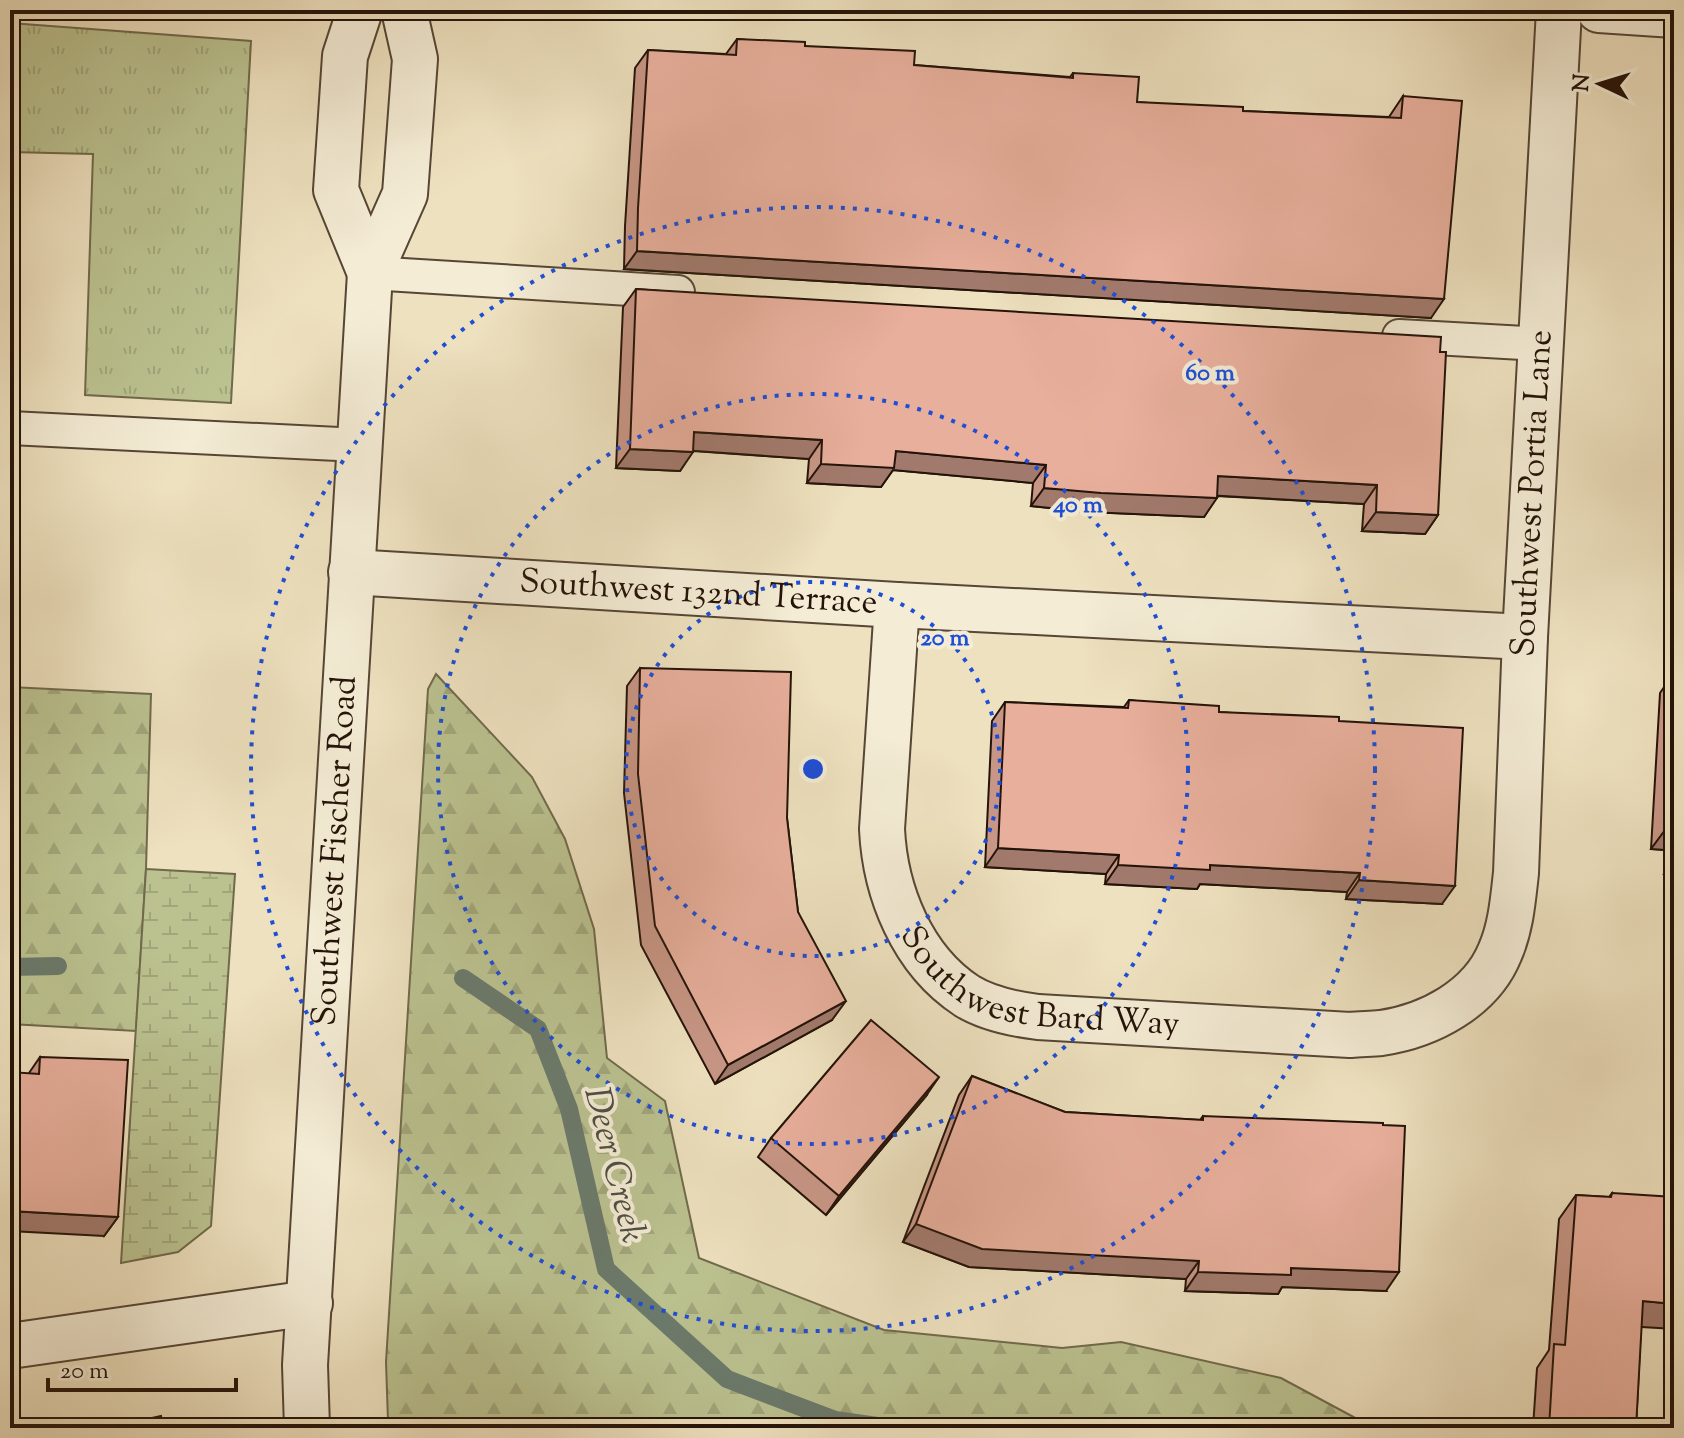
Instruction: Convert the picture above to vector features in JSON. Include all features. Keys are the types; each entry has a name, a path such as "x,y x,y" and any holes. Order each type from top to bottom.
{"street":[{"name":"Southwest Fischer Road","path":"360,10 345,56 336,190 370,273"},
{"name":"Southwest Fischer Road","path":"307,1428 305,1365 370,273 405,194 415,59 404,10"},
{"name":"Southwest Portia Lane","path":"1490,972 1507,935 1516,873 1525,637 1559,10"},
{"path":"1599,10 1674,15"},
{"name":"Southwest 132nd Terrace","path":"351,572 897,605 1525,637"},
{"name":"Southwest Bard Way","path":"897,605 882,829 884,856 897,904 921,950 934,968 969,997 1013,1014 1038,1017 1365,1034 1404,1028 1432,1018 1455,1006 1475,990 1490,972"},
{"path":"10,1346 310,1303"}],"lane":[{"path":"370,273 703,294"},
{"path":"1367,334 1542,344"},
{"path":"10,428 359,445"}],"green space":[{"path":"10,23 251,41 231,403 85,395 93,154 10,152"},
{"path":"436,674 532,777 565,839 594,929 607,1058 665,1101 699,1258 884,1330 1062,1348 1121,1342 1281,1378 1374,1428 395,1428 388,1421 386,1362 428,689"},
{"path":"10,687 151,694 146,869 136,1031 10,1024"},
{"path":"146,869 235,874 211,1226 178,1252 121,1263"}],"building":[{"path":"737,39 805,42 805,46 915,51 914,65 1073,78 1073,73 1139,77 1137,102 1243,107 1243,111 1401,118 1403,96 1462,101 1444,299 637,251 648,50 736,55"},
{"path":"636,289 1441,337 1440,352 1446,352 1438,515 1376,512 1377,485 1218,476 1217,498 1101,493 1044,488 1046,465 896,451 894,468 821,464 822,440 694,432 693,452 630,449"},
{"path":"640,668 791,672 787,818 798,912 846,1001 728,1065 655,926 638,774"},
{"path":"1674,674 1674,831 1665,830"},
{"path":"1129,700 1219,706 1219,712 1339,717 1339,721 1463,728 1455,886 1359,880 1360,873 1210,865 1210,870 1118,865 1119,855 998,848 1005,702 1128,708"},
{"path":"871,1020 939,1077 839,1196 771,1138"},
{"path":"40,1057 128,1060 118,1217 10,1211 10,1072 39,1074"},
{"path":"972,1076 1065,1112 1405,1126 1399,1272 1291,1268 1291,1275 1198,1272 1199,1261 982,1249 916,1224"},
{"path":"1612,1193 1674,1197 1674,1304 1643,1301 1636,1428 1549,1428 1554,1344 1565,1345 1576,1195 1611,1197"},
{"path":"161,1416 163,1428 107,1428"},
{"path":"106,1420 107,1428 68,1428"}],"waterway":[{"name":"Deer Creek","path":"10,967 58,966"},
{"name":"Deer Creek","path":"463,978 538,1029 569,1109 606,1269 727,1379 835,1420 891,1428"}]}
